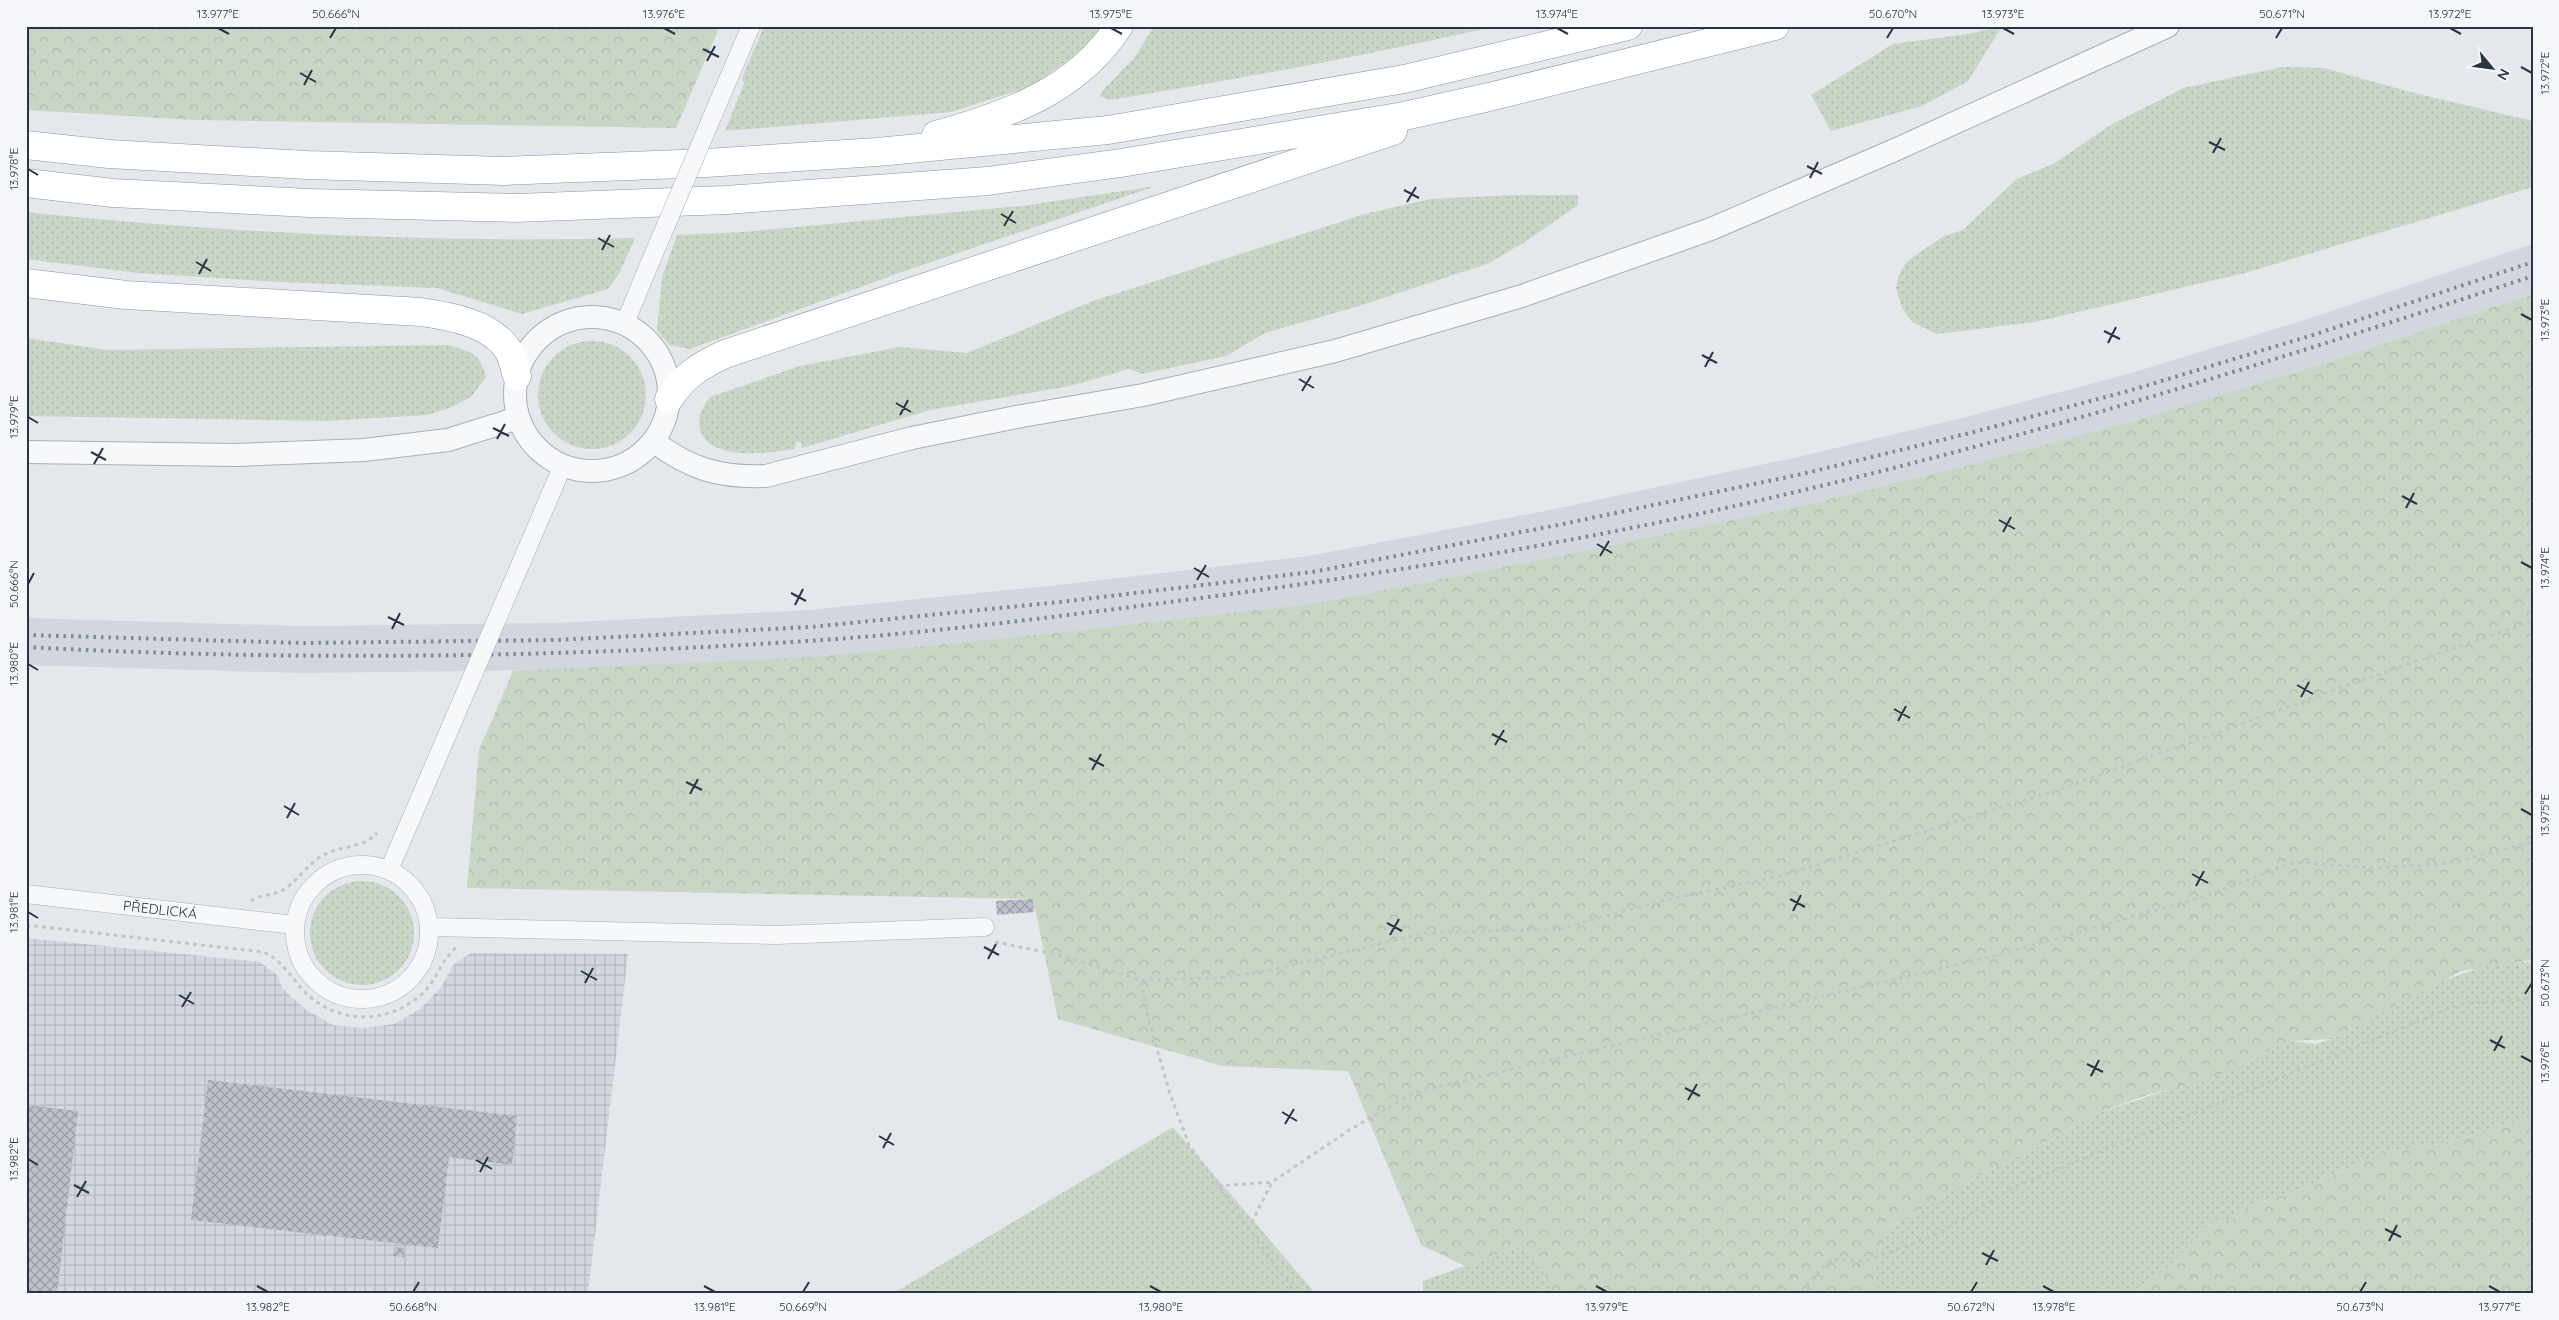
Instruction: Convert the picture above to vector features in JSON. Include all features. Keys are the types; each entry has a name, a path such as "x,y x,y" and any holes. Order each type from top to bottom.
{"highway":[{"path":"877,152 1013,110 1045,95 1092,61 1119,26"},
{"path":"26,145 109,154 307,165 504,170 706,163 877,152 1118,128 1404,79 1628,26"},
{"path":"26,183 113,193 310,203 516,208 726,200 988,181 1121,163 1404,116 1489,97 1774,26"},
{"path":"669,399 681,381 689,374 725,354 1159,208 1295,166 1489,97"},
{"path":"26,283 126,295 421,312 444,316 479,328 501,341 508,350 517,376"}],"street":[{"path":"625,323 751,26"},
{"path":"654,441 669,452 700,469 746,477 766,476 912,438 1022,416 1144,395 1335,351 1522,296 1710,229 1897,149 2168,26"},
{"path":"595,316 625,323 644,336 658,354 667,376 669,399 664,421 654,441 635,457 612,468 596,471 579,470 551,460 536,447 518,418 514,390 517,376 529,348 552,327 565,321 595,316"},
{"path":"26,452 236,455 364,450 448,440 518,418"},
{"path":"389,870 563,465"},
{"path":"361,865 389,870 400,876 417,893 423,904 429,927 424,957 417,970 396,990 368,999 338,996 314,980 304,968 298,955 294,925 303,898 311,887 334,871 361,865"},
{"name":"PŘEDLICKÁ","path":"26,894 294,925"},
{"path":"429,927 777,935 987,934"}],"path":[{"path":"987,934 1141,980 1218,978 1271,970 1424,933 1559,929 1657,902 1780,876 2058,790 2368,678 2533,621"},
{"path":"248,905 253,899 273,896 285,888 305,867 318,858 329,852 360,845 377,833"},
{"path":"1248,1230 1272,1182 1348,1131 1415,1092 1998,954 2202,896 2295,862 2375,868 2450,863 2533,842"},
{"path":"26,925 263,952 274,956 299,987 326,1009 341,1015 361,1019 403,1007 421,995 443,962 462,944"},
{"path":"1141,980 1157,1051 1189,1144 1248,1230 1296,1294"},
{"path":"1806,1294 1808,1282 1832,1259 1864,1262 1939,1233 2014,1187 2460,1004 2533,998"},
{"path":"1218,1186 1272,1182"}],"shaded area":[{"path":"2533,244 2533,294 2322,364 2140,419 1974,464 1809,504 1564,555 1317,603 1063,632 812,657 557,670 303,673 26,665 26,618 303,626 556,623 809,610 1058,585 1309,556 1555,509 1798,457 1962,418 2128,374 2308,319"},
{"path":"26,938 260,962 277,975 283,989 305,1009 333,1025 363,1028 394,1024 420,1009 442,986 453,965 471,953 628,954 588,1294 26,1294"}],"green space":[{"path":"26,26 720,26 676,128 196,120 26,110"},
{"path":"764,26 1106,26 1079,58 1075,55 1032,86 951,112 725,131 744,83 742,78"},
{"path":"1154,26 1497,26 1353,57 1207,84 1110,100 1100,96 1104,89 1135,57"},
{"path":"2002,26 1968,81 1922,106 1831,131 1811,95 1893,44 1968,34"},
{"path":"2282,67 2324,68 2414,93 2533,121 2533,187 2245,273 2035,322 1937,334 1912,322 1902,308 1896,288 1899,275 1907,261 1944,236 1963,230 2017,179 2055,163 2112,124 2184,88"},
{"path":"1156,186 902,272 690,349 669,345 657,330 662,277 677,235 744,232 1022,206"},
{"path":"1515,195 1578,195 1578,205 1525,242 1487,264 1356,307 1265,333 1226,356 1142,374 1129,369 1070,386 930,410 802,448 801,442 796,442 795,449 784,451 741,453 727,451 715,447 705,439 700,429 699,420 701,412 710,397 800,366 900,347 967,353 1093,301 1365,214 1430,199"},
{"path":"26,212 178,226 330,235 483,239 635,238 620,272 608,289 522,314 437,288 279,282 138,273 26,259"},
{"path":"2533,294 2533,960 2461,971 2332,1039 2290,1041 2261,1054 2252,1062 2206,1081 2147,1095 2093,1115 2040,1146 1981,1174 1886,1230 1873,1272 1879,1294 1554,1294 1535,1256 1518,1247 1465,1266 1421,1245 1348,1071 1223,1066 1058,1019 1033,899 467,888 479,750 513,671 812,657 1063,632 1317,603 1564,555 1809,504 1974,464 2140,419 2322,364"},
{"path":"26,338 107,350 448,345 473,354 481,362 486,377 471,397 452,407 427,415 326,421 26,416"},
{"path":"592,341 613,345 630,357 642,374 646,395 642,416 630,433 613,445 592,449 571,445 554,433 542,416 538,395 542,374 554,357 571,345"},
{"path":"362,881 382,885 391,890 405,904 410,913 414,933 410,953 405,962 391,976 382,981 362,985 342,981 333,976 319,962 314,953 310,933 314,913 319,904 333,890 342,885"},
{"path":"2533,962 2533,1026 2531,1028 2533,1032 2533,1117 2445,1143 2381,1153 2299,1190 2249,1206 2233,1219 2212,1223 2166,1270 2129,1294 1879,1294 1873,1272 1886,1230 1981,1174 2040,1146 2093,1115 2252,1062 2261,1054 2290,1041 2316,1044 2332,1039 2439,982 2490,964"},
{"path":"2533,1117 2533,1294 2129,1294 2166,1270 2212,1223 2233,1219 2249,1206 2299,1190 2381,1153 2445,1143"},
{"path":"1173,1127 1316,1294 892,1294"},
{"path":"1518,1247 1535,1256 1554,1294 1423,1294 1423,1281"}],"building":[{"path":"1033,899 1034,912 997,915 996,901"},
{"path":"208,1080 517,1116 512,1165 449,1157 438,1248 191,1220"},
{"path":"26,1105 78,1111 57,1294 26,1294"},
{"path":"394,1247 405,1248 404,1257 393,1256"}],"railway":[{"path":"26,635 303,643 556,640 810,627 1060,602 1312,572 1558,525 1802,474 1966,434 2132,390 2313,335 2533,262"},
{"path":"26,647 319,656 515,654 710,647 853,638 1039,619 1336,579 1494,554 1651,524 1808,489 1900,466 2082,417 2263,363 2533,276"}]}
